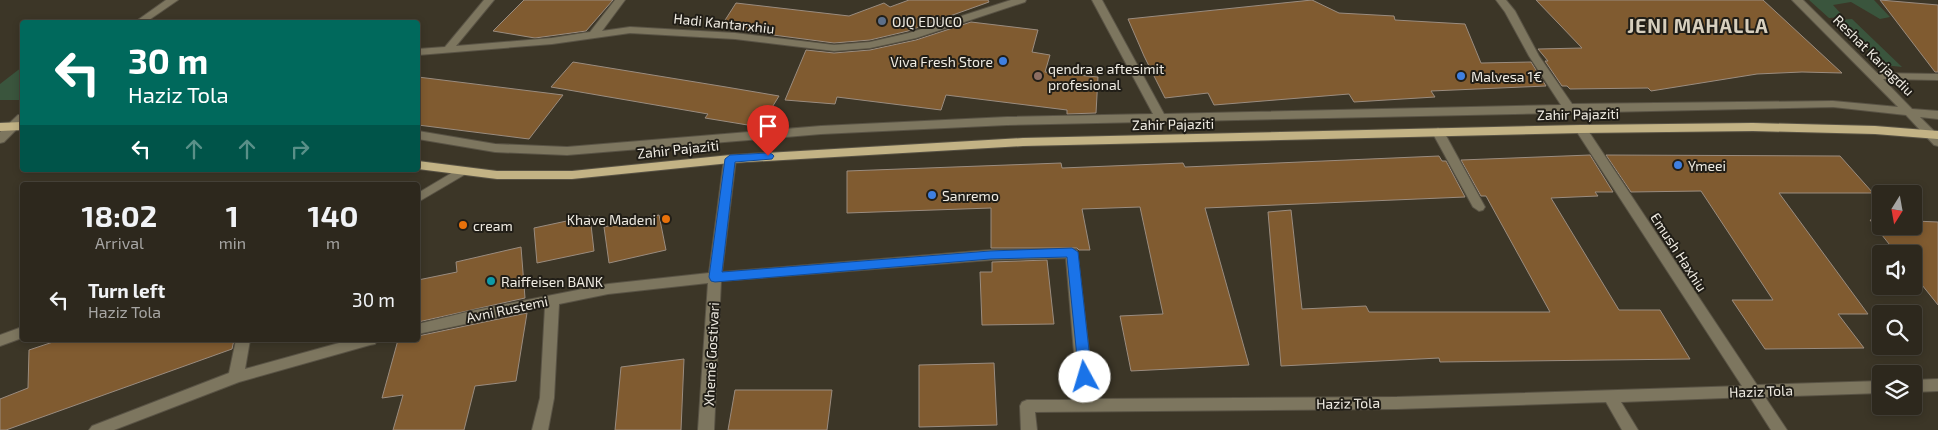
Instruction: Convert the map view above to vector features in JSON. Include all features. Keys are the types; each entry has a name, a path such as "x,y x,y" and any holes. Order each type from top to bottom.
{"main road":[{"path":"0,127 18,126"},
{"name":"Zahir Pajaziti","path":"420,165 460,172 497,175 572,175 730,159 1023,142 1581,129 1762,127 1875,130 1936,137"}],"street":[{"path":"143,20 173,0"},
{"path":"449,48 489,0"},
{"path":"593,36 620,0"},
{"name":"Hadi Kantarxhiu","path":"420,52 593,36 630,30 734,36 834,48 870,45 912,36 1021,0"},
{"path":"1097,0 1161,118"},
{"path":"1501,0 1510,11 1534,56 1569,108"},
{"name":"Reshat Karjagdiu","path":"1797,0 1936,137"},
{"path":"1874,76 1938,77"},
{"name":"Zahir Pajaziti","path":"420,136 495,148 567,151 821,130 1007,121 1833,104 1938,115"},
{"path":"0,139 18,126"},
{"name":"Emush Haxhiu","path":"1581,129 1779,430"},
{"path":"1438,132 1479,208"},
{"name":"Xhemë Gostivari","path":"706,430 715,277 730,159"},
{"path":"420,197 460,172"},
{"path":"715,277 990,255 1072,252 1085,377 1086,406"},
{"name":"Avni Rustemi","path":"420,329 608,289 715,277"},
{"path":"540,430 547,398 552,300"},
{"path":"0,341 20,333"},
{"path":"236,377 243,342"},
{"path":"97,430 236,377 363,342"},
{"path":"1922,386 1938,385"},
{"name":"Haziz Tola","path":"1029,430 1027,406 1397,403 1872,387"},
{"path":"1610,396 1630,430"}],"green space":[{"path":"1809,0 1874,0 1890,17 1880,19 1851,2 1833,5 1844,17 1829,18"},
{"path":"1852,19 1902,67 1884,65 1835,20"},
{"path":"20,69 20,100 0,100 0,84"}],"building":[{"path":"524,0 613,0 586,31 535,38 493,31"},
{"path":"909,0 988,0 989,2 908,31 870,40 834,43 720,28 736,3 849,16 884,3 890,7"},
{"path":"1312,0 1339,13 1394,16 1395,20 1465,24 1481,63 1531,62 1546,86 1431,91 1435,97 1354,102 1349,94 1214,105 1208,93 1165,98 1128,19"},
{"path":"1536,0 1763,0 1842,73 1757,74 1651,91 1648,88 1570,89 1567,86 1562,86 1545,61 1548,61 1538,49 1582,48"},
{"path":"1880,0 1938,5 1938,72 1935,72"},
{"path":"971,22 1038,30 1032,52 1050,55 1045,72 1098,77 1096,113 1067,114 1067,110 946,95 941,110 837,97 835,104 785,100 806,50 834,53 870,50 916,40"},
{"path":"573,62 779,96 760,127 705,118 708,114 551,87"},
{"path":"420,77 563,95 529,139 420,125"},
{"path":"1590,155 1613,192 1595,192 1598,196 1551,198 1619,310 1660,310 1690,359 1440,362 1439,358 1281,366 1268,212 1291,210 1302,309 1366,306 1369,312 1550,312 1486,196 1481,196 1461,160"},
{"path":"1606,155 1840,156 1872,193 1779,193 1868,314 1838,314 1864,348 1765,349 1732,300 1773,300 1701,191 1631,192"},
{"path":"1439,156 1442,161 1446,161 1465,197 1205,208 1249,365 1131,371 1120,316 1163,314 1140,207 1082,209 1090,250 1079,250 1077,248 991,248 991,208 847,213 847,171 1061,163 1062,168 1183,163 1185,167"},
{"path":"659,215 666,250 609,263 604,227"},
{"path":"590,216 594,251 537,263 534,228"},
{"path":"1922,221 1938,222 1938,305 1922,285 1922,245 1890,245 1882,235 1922,235"},
{"name":"Raiffeisen BANK","path":"521,247 525,298 420,322 420,280 457,272 456,262"},
{"path":"1047,260 1054,324 982,325 980,272 992,272 992,262"},
{"path":"527,313 516,381 475,386 464,430 393,430 403,395 382,398 397,342 420,342 420,336"},
{"path":"53,342 234,342 232,349 6,430 0,430 0,399 28,388 29,350"},
{"path":"684,359 681,430 615,430 621,367"},
{"path":"994,363 997,425 919,427 919,365"},
{"path":"735,390 832,390 827,430 728,430"}],"place":[{"name":"OJQ EDUCO","path":"882,21"},
{"name":"Viva Fresh Store","path":"1003,61"},
{"name":"qendra e aftesimit profesional","path":"1038,76"},
{"name":"Malvesa 1€","path":"1461,76"},
{"name":"Ymeei","path":"1678,165"},
{"name":"Sanremo","path":"932,195"},
{"name":"Khave Madeni","path":"666,219"},
{"name":"cream","path":"463,225"},
{"name":"Raiffeisen BANK","path":"491,281"}],"district":[{"name":"JENI MAHALLA","path":"1698,25"}],"route":[{"path":"768,156 730,159 715,277 990,255 1072,252 1085,377"}]}
